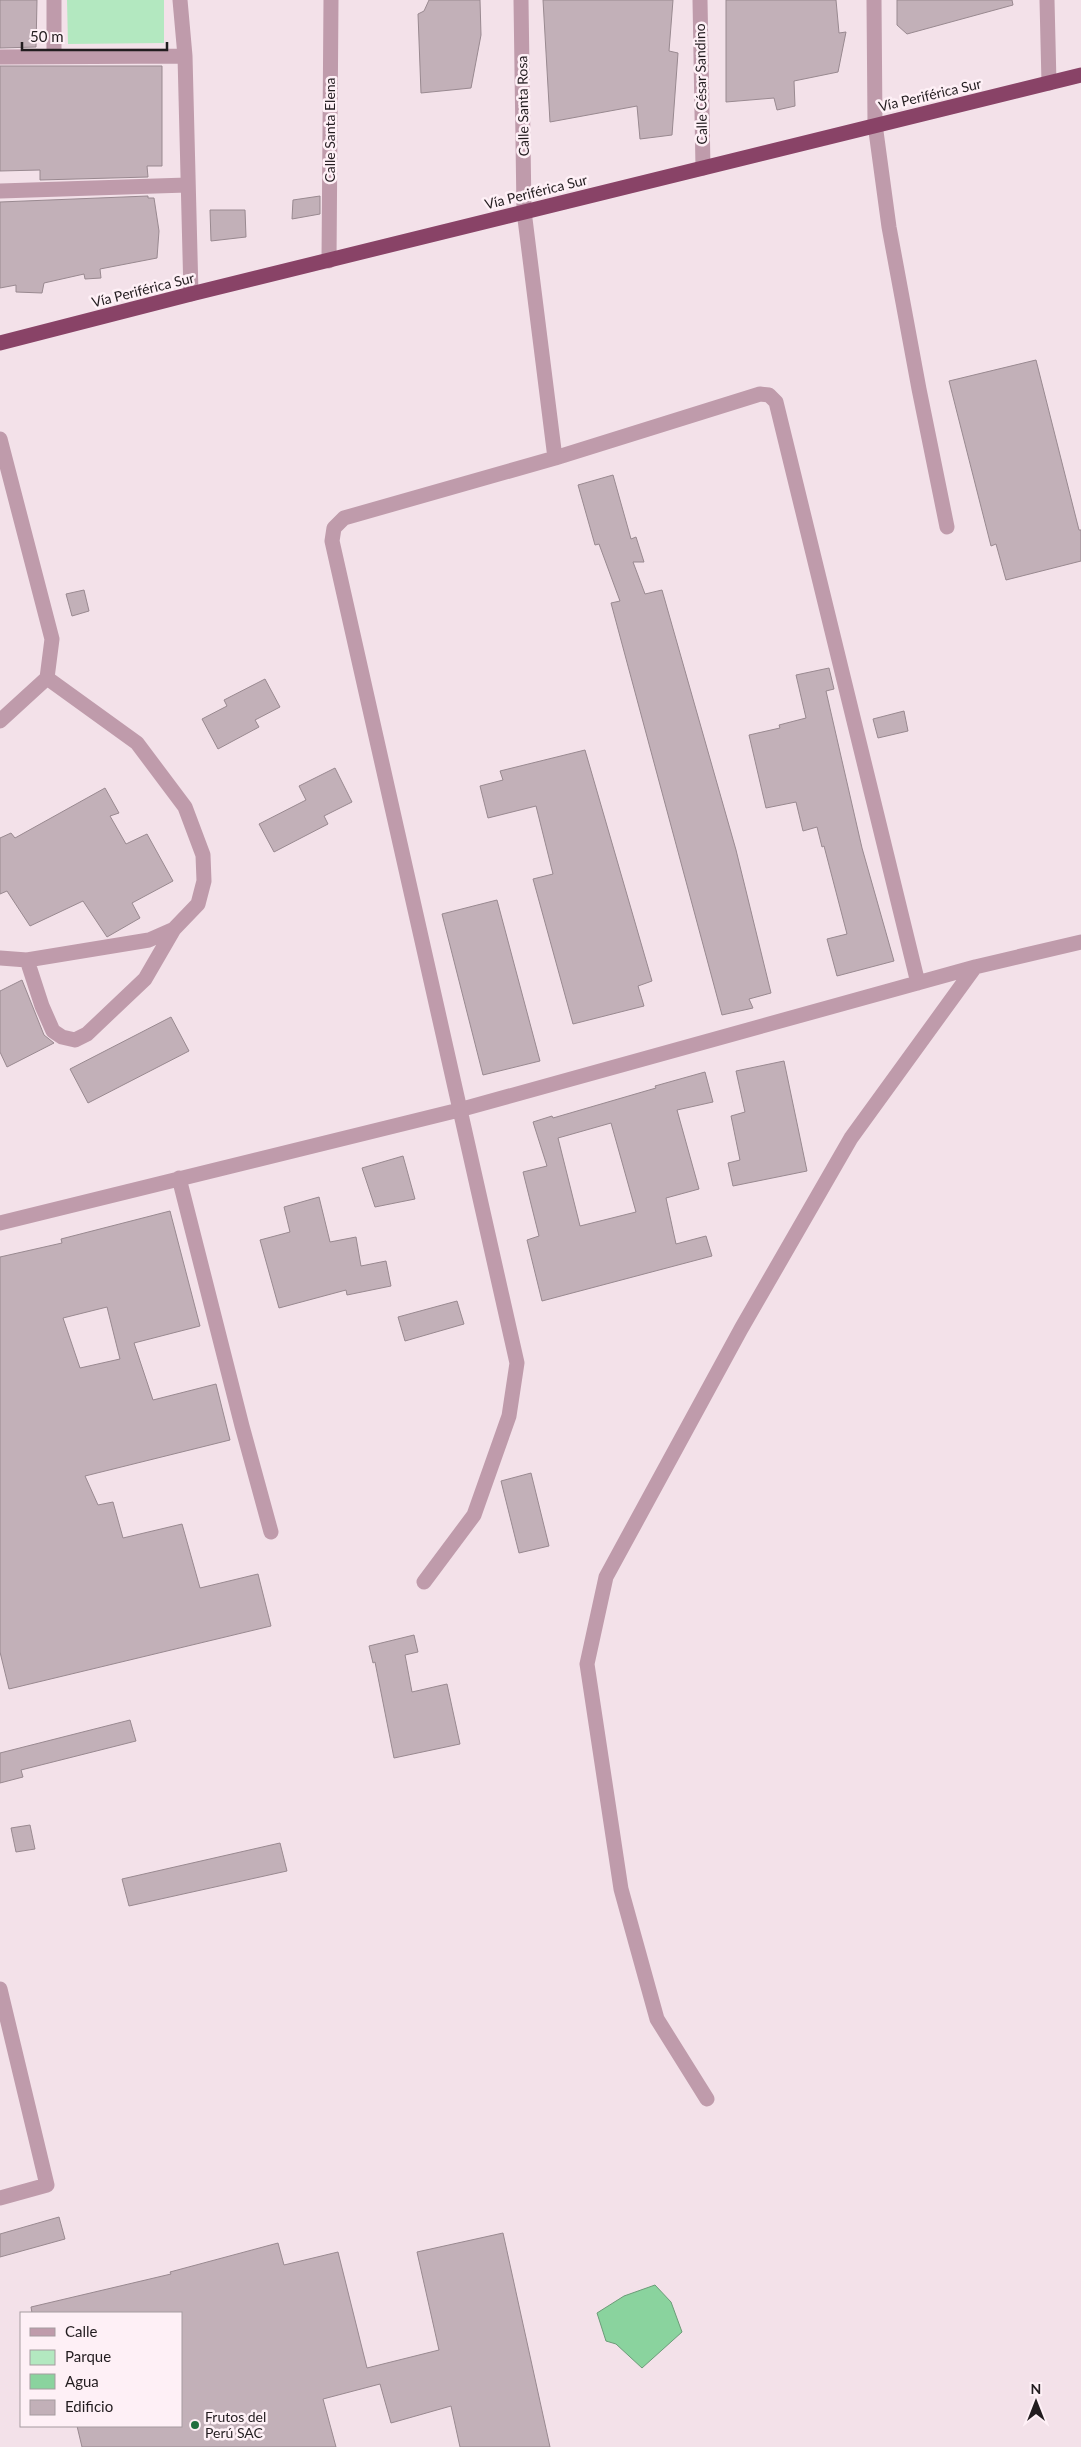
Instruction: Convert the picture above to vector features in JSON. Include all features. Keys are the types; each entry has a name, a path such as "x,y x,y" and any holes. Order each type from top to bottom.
{"highway":[{"name":"Vía Periférica Sur","path":"0,343 524,211 1081,75"}],"street":[{"path":"54,0 54,56"},
{"path":"180,0 185,56 190,294"},
{"name":"Calle Santa Elena","path":"329,261 330,0"},
{"name":"Calle Santa Rosa","path":"521,0 524,211 555,458"},
{"name":"Calle César Sandino","path":"700,0 703,168"},
{"path":"874,0 875,124 890,227 919,389 948,527"},
{"path":"1046,0 1049,83"},
{"path":"0,57 185,56"},
{"path":"0,191 187,185"},
{"path":"424,1582 474,1515 509,1416 517,1363 332,541 334,528 344,518 555,458 760,394 769,395 776,402 918,983"},
{"path":"0,439 52,639 47,678 0,721"},
{"path":"27,960 42,1006 53,1031 62,1037 74,1040 87,1034 145,978 174,929 198,904 204,881 203,855 185,807 137,743 47,678"},
{"path":"0,958 27,960 149,940 174,929"},
{"path":"0,1223 459,1110 975,967 1081,942"},
{"path":"707,2099 657,2019 621,1889 587,1664 606,1577 741,1329 851,1138 975,967"},
{"path":"179,1178 239,1417 271,1532"},
{"path":"0,1989 47,2185 0,2198"}],"green space":[{"path":"67,0 164,0 164,43 68,44"}],"water":[{"path":"655,2285 671,2302 682,2332 642,2368 616,2344 606,2341 597,2313 624,2296"}],"building":[{"path":"0,0 37,0 36,47 0,48"},
{"path":"429,0 480,0 481,35 471,88 421,93 418,14 424,11"},
{"path":"543,0 673,0 669,51 678,53 672,135 640,139 637,106 550,122"},
{"path":"726,0 836,0 839,33 846,32 838,72 794,81 795,106 777,110 774,98 726,102"},
{"path":"897,0 1012,0 1013,5 907,34 897,25"},
{"path":"0,66 162,66 162,166 147,166 148,177 40,180 40,170 0,171"},
{"path":"148,196 148,198 154,198 159,231 157,258 100,269 101,278 85,279 84,274 44,283 42,293 16,292 16,285 0,288 0,202"},
{"path":"320,196 320,214 292,219 293,200"},
{"path":"210,210 245,210 246,237 211,241"},
{"path":"1036,360 1079,530 1081,530 1081,561 1006,580 996,544 991,546 949,381"},
{"path":"613,475 631,539 636,537 644,562 633,562 645,594 662,590 736,850 771,993 749,999 753,1008 722,1015 611,603 620,601 599,544 595,545 578,485"},
{"path":"84,590 89,611 72,616 66,594"},
{"path":"829,668 834,689 826,691 862,848 894,961 837,976 827,939 847,934 824,846 822,847 817,827 803,831 796,802 766,808 749,735 780,728 779,725 806,718 796,675"},
{"path":"265,679 280,707 255,720 259,727 218,749 202,719 227,706 224,700"},
{"path":"904,711 908,731 878,738 873,719"},
{"path":"585,750 652,981 638,986 644,1006 573,1024 533,879 553,874 536,806 488,818 480,786 503,780 500,771"},
{"path":"335,768 352,802 324,816 328,824 274,852 259,824 306,800 299,786"},
{"path":"105,788 119,813 110,816 126,844 147,834 173,881 132,903 140,918 107,937 83,901 30,926 7,891 0,894 0,838 11,833 15,838"},
{"path":"497,900 540,1061 483,1075 442,914"},
{"path":"22,980 44,1035 54,1043 7,1067 0,1052 0,991"},
{"path":"171,1017 189,1051 88,1103 70,1069"},
{"path":"784,1061 807,1171 733,1186 728,1163 740,1160 731,1116 745,1112 736,1071"},
{"path":"705,1072 713,1102 677,1110 699,1189 666,1198 676,1244 706,1236 712,1256 542,1301 527,1240 539,1236 523,1172 547,1166 533,1122 656,1088 655,1086","holes":["611,1123 636,1212 580,1226 558,1138"]},
{"path":"403,1156 415,1199 375,1207 362,1168"},
{"path":"319,1197 330,1242 356,1237 361,1266 386,1261 391,1286 347,1295 346,1290 279,1308 260,1240 290,1232 284,1207"},
{"path":"170,1211 200,1326 134,1343 153,1400 216,1384 230,1440 85,1476 98,1505 113,1502 123,1538 182,1524 200,1588 258,1574 271,1626 9,1689 0,1652 0,1257 62,1243 61,1239","holes":["107,1307 120,1359 80,1368 63,1318"]},
{"path":"457,1301 464,1324 405,1341 398,1317"},
{"path":"531,1473 549,1546 519,1553 501,1481"},
{"path":"414,1635 418,1652 405,1655 412,1692 447,1684 460,1744 394,1758 375,1662 373,1663 369,1646"},
{"path":"130,1720 136,1741 21,1770 23,1777 0,1783 0,1753"},
{"path":"30,1825 35,1849 16,1852 11,1828"},
{"path":"280,1843 287,1871 129,1906 122,1879"},
{"path":"59,2217 65,2239 0,2257 0,2234"},
{"path":"503,2233 550,2447 460,2447 451,2406 391,2423 380,2384 323,2399 336,2447 82,2447 77,2427 182,2427 182,2312 32,2312 31,2307 171,2274 170,2272 278,2243 284,2265 338,2252 367,2368 439,2350 417,2252"}],"place":[{"name":"Frutos del Perú SAC","path":"195,2425"}]}
